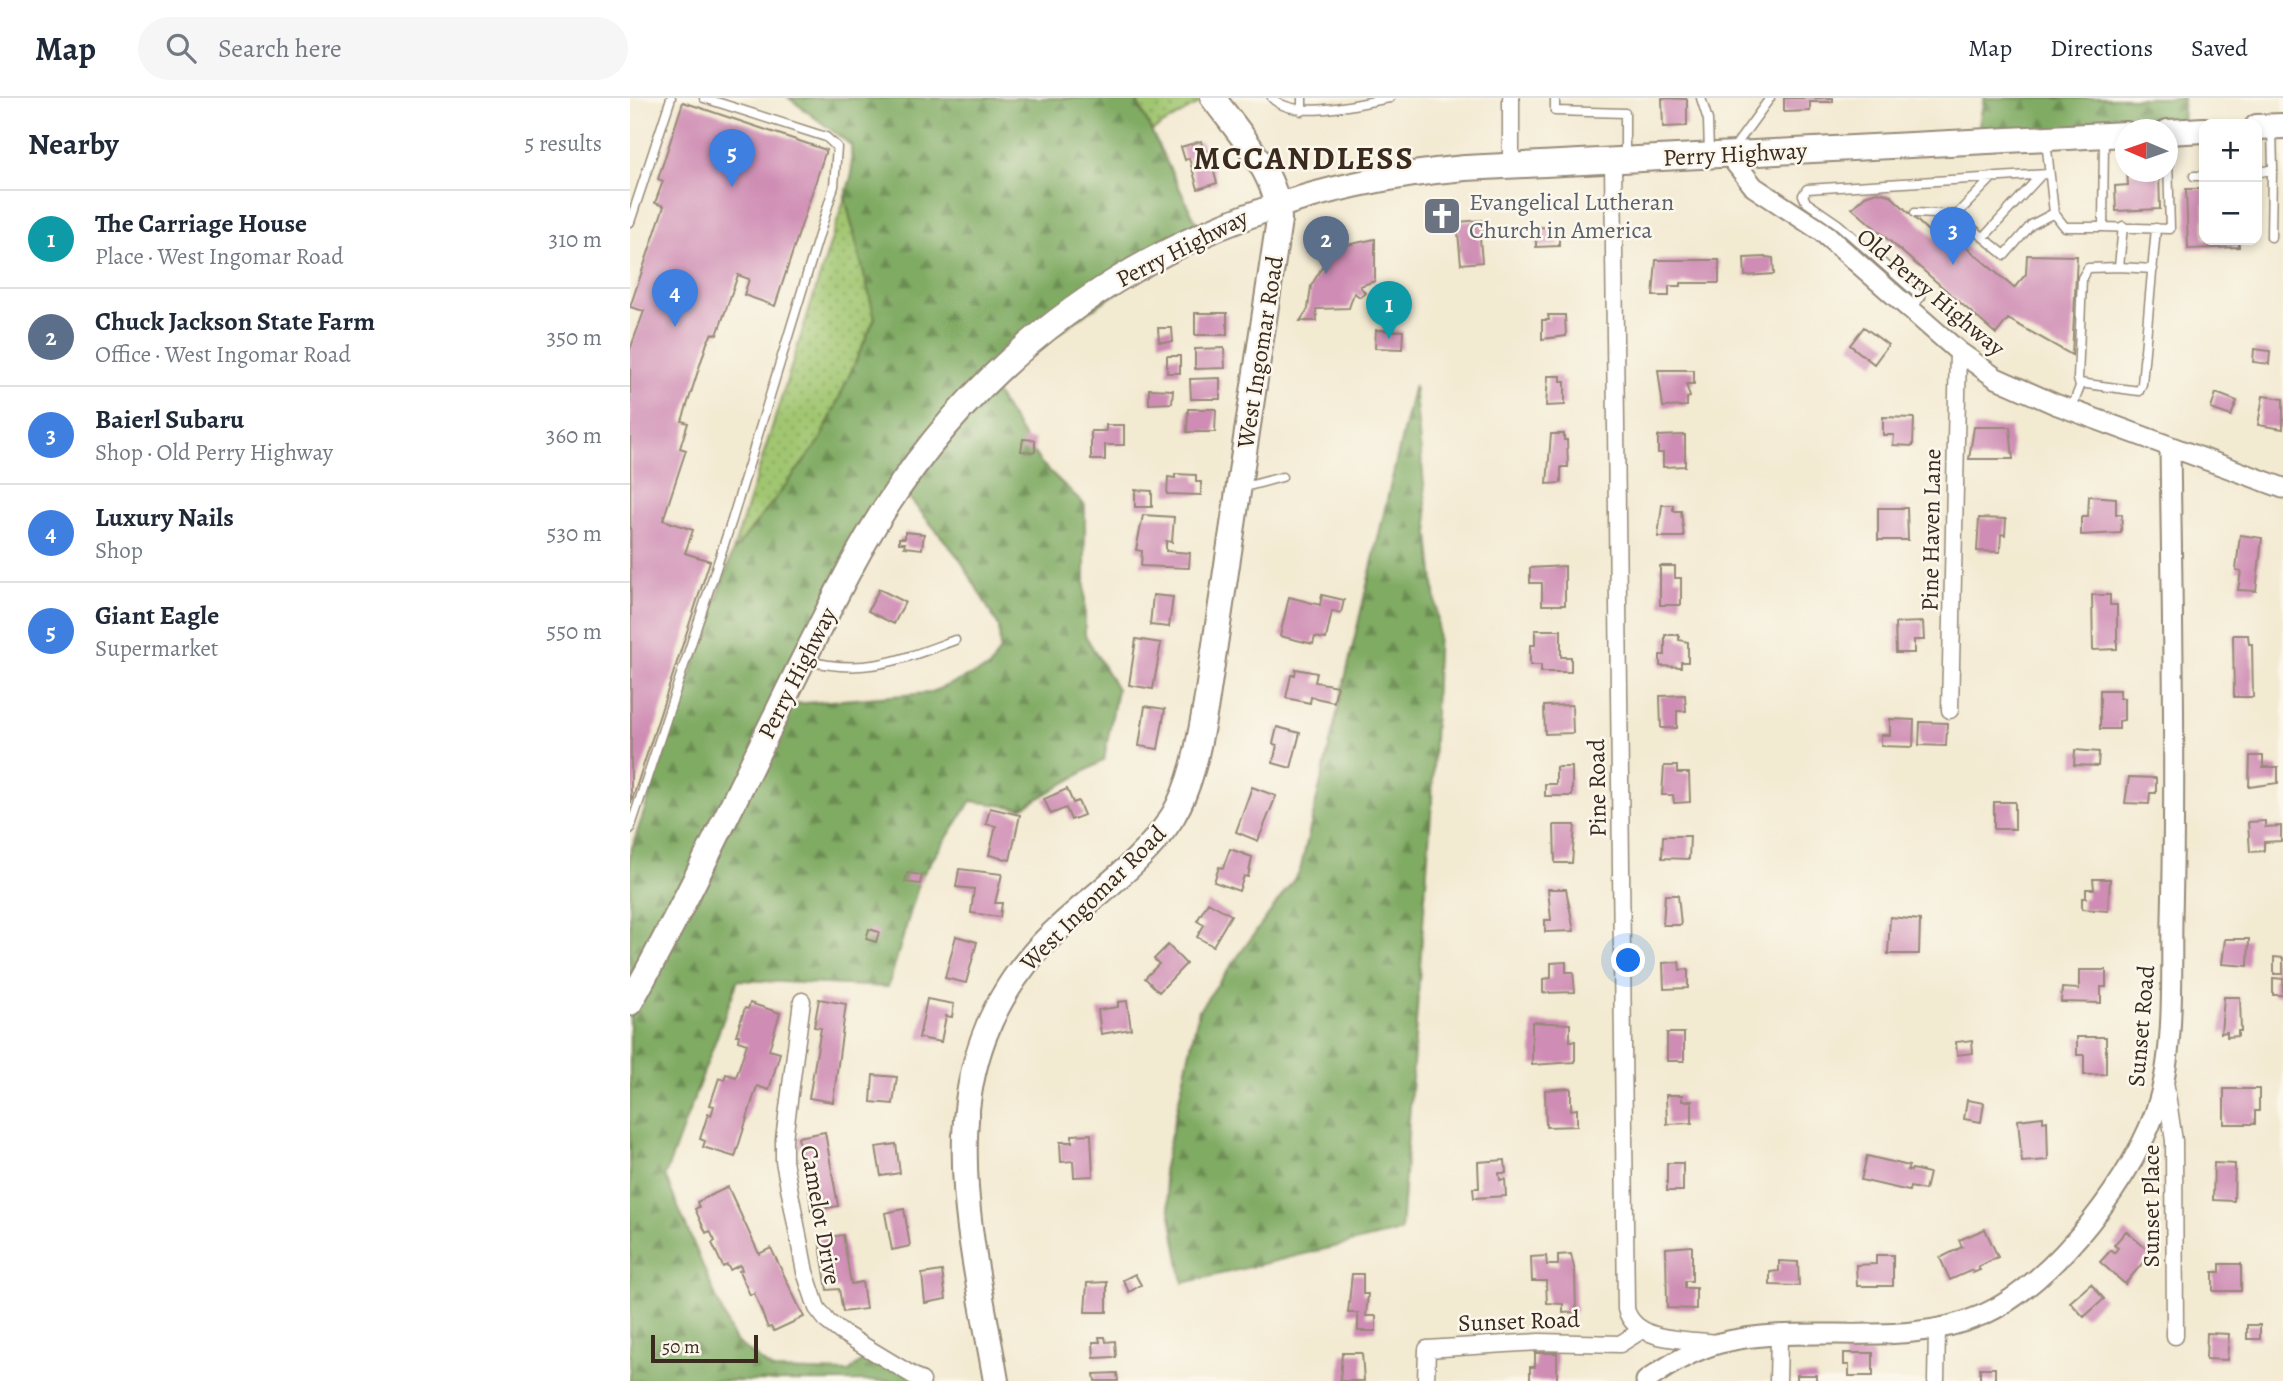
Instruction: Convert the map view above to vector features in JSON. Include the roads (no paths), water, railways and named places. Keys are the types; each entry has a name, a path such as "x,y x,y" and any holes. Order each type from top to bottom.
{"main road":[{"path":"1213,98 1250,150 1279,203"},
{"path":"2178,131 2199,130"},
{"name":"Perry Highway","path":"630,1003 843,581 883,510 934,441 988,381 1056,322 1126,274 1202,234 1279,203 1379,178 1511,166 2115,134"},
{"name":"West Ingomar Road","path":"996,1381 963,1163 965,1118 973,1070 991,1020 1021,970 1085,903 1129,867 1161,832 1179,804 1200,738 1276,252 1279,203"}],"street":[{"path":"1511,98 1511,166"},
{"name":"Old Perry Highway","path":"1719,155 1754,187 1821,231 1958,351 1996,378 2071,410 2283,488"},
{"name":"Pine Road","path":"1619,160 1625,1299 1628,1318 1642,1330"},
{"name":"Pine Haven Lane","path":"1950,710 1958,351"},
{"name":"Sunset Road","path":"1646,1381 1684,1357 1719,1343 1779,1337 1937,1331 1986,1314 2007,1302 2036,1279 2066,1249 2118,1185 2133,1160 2154,1116 2164,1076 2174,858 2171,447"},
{"name":"Camelot Drive","path":"802,1001 784,1139 784,1161 811,1294 828,1322 922,1381"},
{"name":"Sunset Place","path":"2164,1076 2174,1141 2175,1336"},
{"path":"1642,1330 1719,1343"},
{"name":"Sunset Road","path":"1426,1381 1427,1349 1539,1342 1620,1344 1642,1330"},
{"path":"1936,1381 1937,1331"},
{"path":"1778,1381 1779,1337"}],"lane":[{"path":"630,222 671,98"},
{"path":"630,829 773,392 834,186 838,162 837,147 826,138 704,98"},
{"path":"1272,98 1280,105 1302,111 1386,98"},
{"path":"1302,111 1303,98"},
{"path":"1555,98 1555,111 1625,113 1619,160"},
{"path":"1701,98 1719,155"},
{"path":"1719,155 1770,98"},
{"path":"2271,126 2272,237"},
{"path":"2103,227 2115,134"},
{"path":"2046,138 2045,174 2054,213 2064,227 2172,226 2169,182"},
{"path":"2262,172 2272,171"},
{"path":"1909,308 1921,297 1838,224 1803,200 1807,189 2045,174"},
{"path":"1984,237 2045,174"},
{"path":"2194,176 2199,176"},
{"path":"1956,215 1994,177"},
{"path":"1915,213 1956,215 2005,255 2031,225 2054,213"},
{"path":"2119,267 2123,226"},
{"path":"2081,384 2141,390 2156,228"},
{"path":"2081,384 2078,379 2082,278 2088,268 2153,269"},
{"path":"2071,410 2081,384"},
{"path":"1238,489 1282,477"},
{"path":"804,660 832,666 867,668 893,662 955,640"}],"place":[{"name":"Giant Eagle","path":"732,187"},
{"name":"Evangelical Lutheran Church in America","path":"1442,216"},
{"name":"Baierl Subaru","path":"1953,265"},
{"name":"Chuck Jackson State Farm","path":"1326,274"},
{"name":"Luxury Nails","path":"675,327"},
{"name":"The Carriage House","path":"1389,339"}],"district":[{"name":"MCCANDLESS","path":"1304,158"}]}
